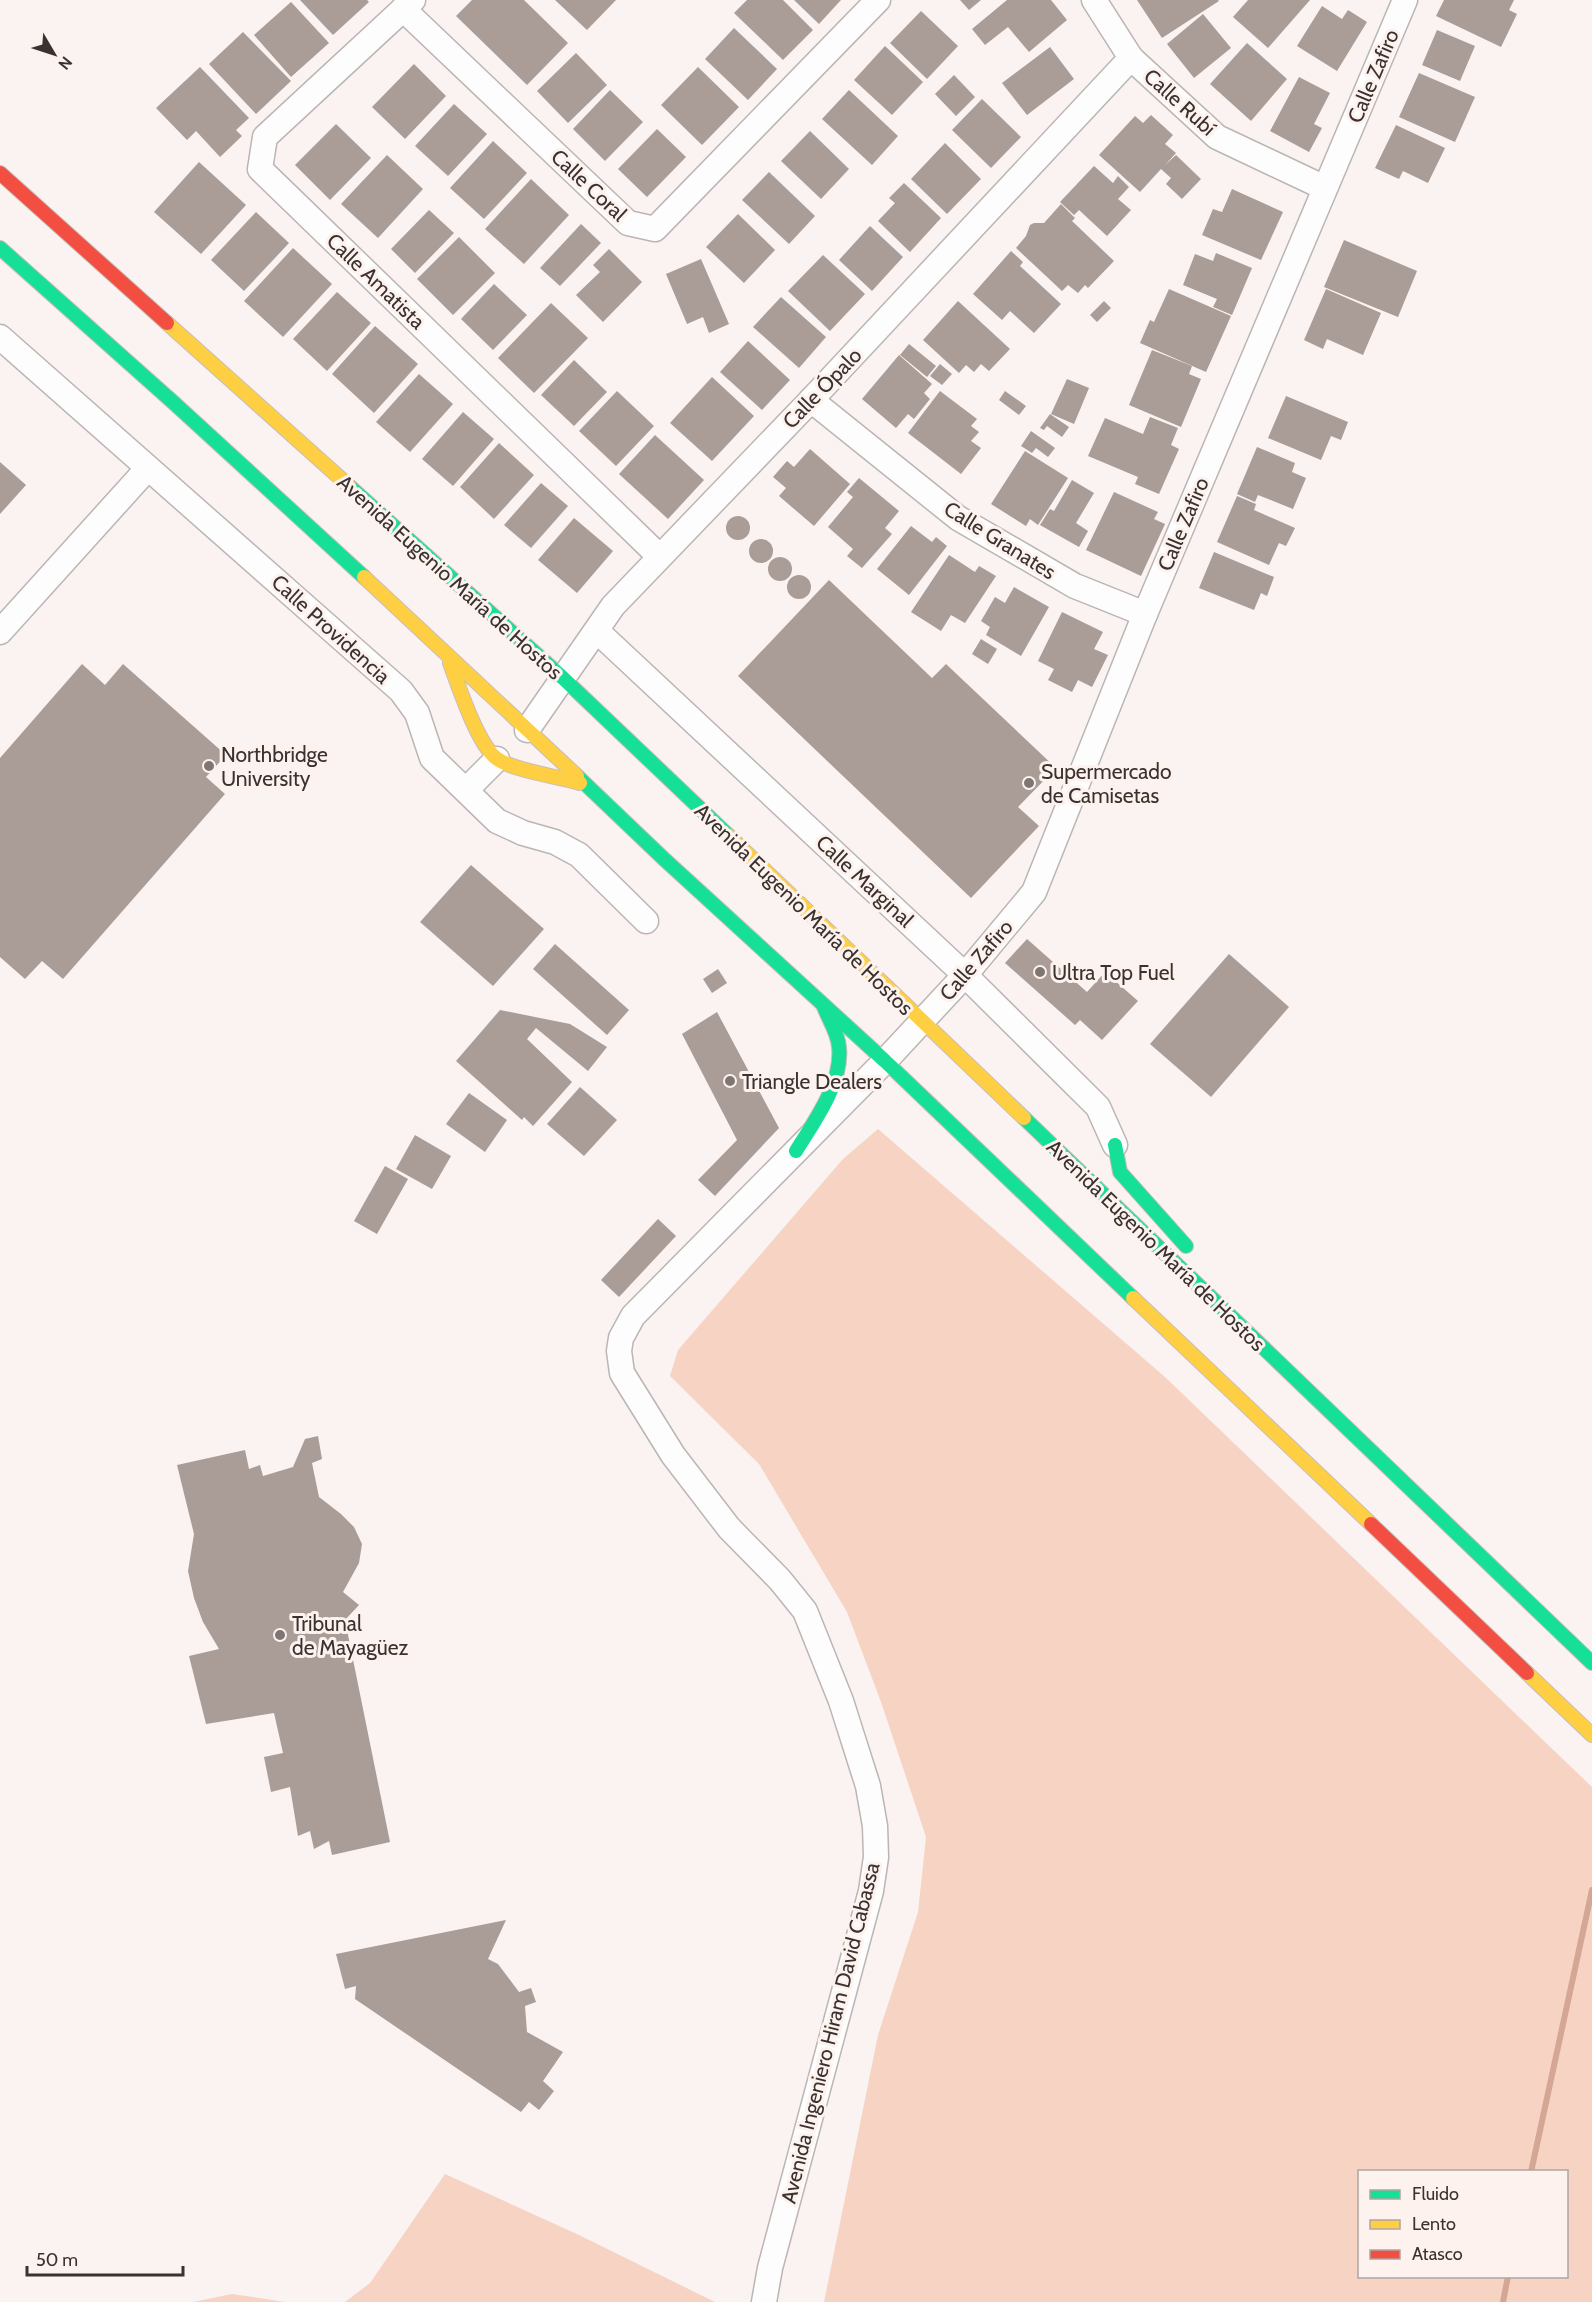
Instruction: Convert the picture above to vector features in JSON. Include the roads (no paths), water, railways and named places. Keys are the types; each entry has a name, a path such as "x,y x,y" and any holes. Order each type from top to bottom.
{"highway":[{"name":"Avenida Eugenio María de Hostos","path":"0,173 563,678 1338,1418 1592,1664"},
{"path":"0,248 174,403 444,650 584,784 885,1061 1589,1733"},
{"path":"444,650 483,739 496,759 584,784"},
{"path":"796,1151 817,1116 834,1079 839,1048 824,1005"},
{"path":"1115,1145 1120,1172 1198,1260"},
{"path":"1237,1304 1338,1418"}],"street":[{"name":"Calle Coral","path":"408,4 628,223 656,229 878,0"},
{"name":"Calle Rubí","path":"1094,0 1131,58 1217,137 1325,188"},
{"name":"Calle Zafiro","path":"921,1022 965,975 1034,891 1145,614 1405,0"},
{"name":"Calle Amatista","path":"408,4 265,137 260,170 659,556"},
{"name":"Calle Ópalo","path":"528,730 613,606 811,400 1131,58"},
{"name":"Calle Providencia","path":"0,337 401,691 417,713 432,758 497,821 523,833 555,842 579,855 646,921"},
{"name":"Calle Granates","path":"811,400 958,518 1075,586 1145,614"},
{"path":"0,632 148,468"},
{"name":"Calle Marginal","path":"597,631 965,975 1098,1107 1115,1145"},
{"path":"466,790 496,759"},
{"name":"Avenida Ingeniero Hiram David Cabassa","path":"764,2302 770,2268 871,1891 876,1857 875,1826 868,1786 841,1701 805,1611 780,1580 729,1528 673,1455 622,1373 619,1351 621,1338 633,1316 921,1022"}],"waterway":[{"path":"1531,2170 1592,1890"},
{"path":"1503,2302 1508,2278"}],"place":[{"name":"Northbridge University","path":"209,766"},
{"name":"Supermercado de Camisetas","path":"1029,783"},
{"name":"Ultra Top Fuel","path":"1040,972"},
{"name":"Triangle Dealers","path":"730,1081"},
{"name":"Tribunal de Mayagüez","path":"280,1635"}]}
